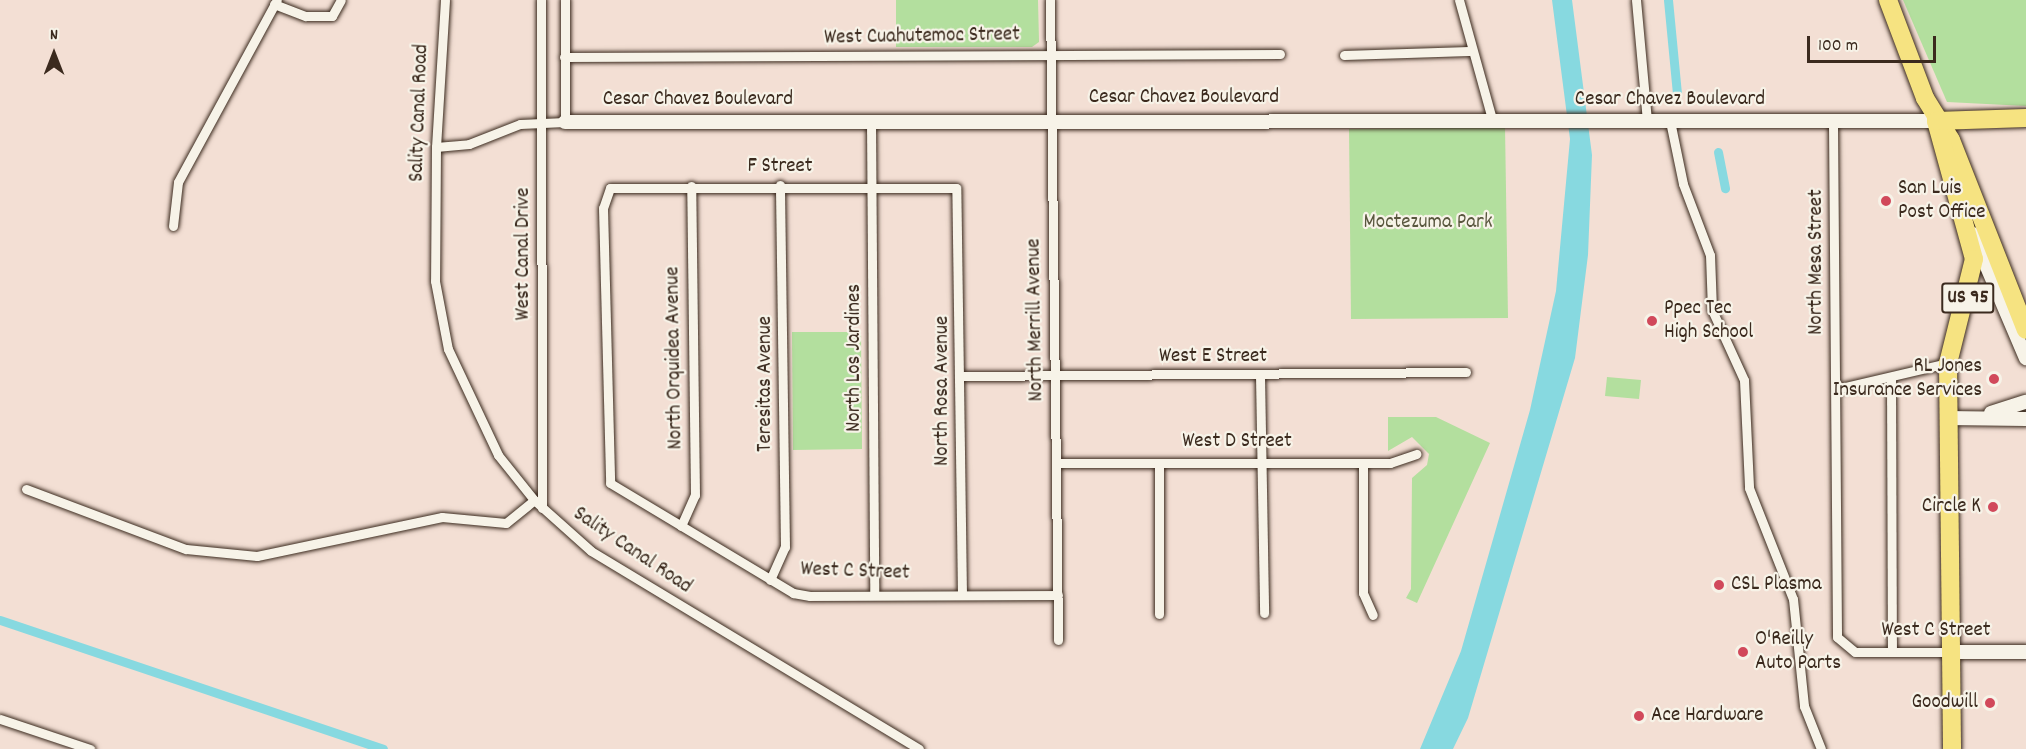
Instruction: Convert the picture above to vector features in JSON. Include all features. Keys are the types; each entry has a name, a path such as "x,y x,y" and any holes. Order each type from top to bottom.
{"highway":[{"name":"US 95","path":"1888,0 1936,122 1939,145 1970,230 1973,277 1948,363 1949,652 1952,749"},
{"path":"1936,122 2026,118"},
{"name":"US 95","path":"1936,122 1952,140 2026,330"}],"street":[{"path":"173,226 178,182 275,2 306,16 332,16 341,0"},
{"name":"Sality Canal Road","path":"445,0 435,147 435,281 448,349 489,439 534,500 591,551 919,749"},
{"name":"West Canal Drive","path":"541,0 542,508"},
{"path":"565,0 565,122"},
{"name":"North Merrill Avenue","path":"1050,0 1059,640"},
{"path":"1459,0 1469,51 1489,94 1492,119"},
{"path":"1636,0 1647,122"},
{"path":"1344,55 1469,51"},
{"name":"West Cuahutemoc Street","path":"564,57 1050,53 1280,54"},
{"name":"Cesar Chavez Boulevard","path":"435,147 461,146 508,127 542,122 1492,119 1647,122 1936,122"},
{"name":"North Los Jardines","path":"871,120 874,595"},
{"path":"1670,121 1683,184 1710,255 1712,310 1744,380 1749,488 1793,599 1804,706 1821,749"},
{"name":"North Mesa Street","path":"1833,123 1837,632 1847,650"},
{"name":"F Street","path":"610,483 606,192 616,186 871,184 956,188"},
{"name":"Teresitas Avenue","path":"770,580 785,547 780,185"},
{"name":"North Orquidea Avenue","path":"681,526 695,495 691,186"},
{"name":"North Rosa Avenue","path":"956,188 961,376 962,594"},
{"name":"US 95","path":"1970,230 2026,358"},
{"path":"1836,389 1948,363"},
{"name":"West E Street","path":"961,376 1466,372"},
{"path":"1260,375 1264,613"},
{"path":"1891,376 1892,652"},
{"path":"1980,418 2026,401 2026,411"},
{"path":"1947,418 2026,419"},
{"name":"West D Street","path":"1057,463 1363,463 1416,454"},
{"path":"1159,463 1159,614"},
{"path":"1363,463 1363,593 1373,615"},
{"name":"West C Street","path":"610,483 770,580 810,596 1058,595"},
{"path":"26,489 186,549 256,556 442,517 506,523 534,500"},
{"name":"West C Street","path":"1847,650 2026,652"},
{"path":"0,719 90,749"}],"green space":[{"path":"896,0 1038,0 1039,42 1032,47 896,47"},
{"path":"1903,0 2026,0 2026,106 1947,102"},
{"name":"Moctezuma Park","path":"1505,127 1508,318 1351,319 1349,129"},
{"path":"792,332 861,332 862,449 793,450"},
{"path":"1607,377 1641,380 1639,399 1605,396"},
{"path":"1388,417 1436,417 1490,443 1417,603 1406,598 1411,589 1412,478 1427,465 1429,454 1412,437 1388,451"}],"water":[{"path":"1552,0 1572,0 1592,155 1588,255 1575,358 1468,718 1453,749 1420,749 1461,651 1530,410 1556,291 1570,139"}],"waterway":[{"path":"1668,0 1677,94"},
{"path":"1718,152 1725,188"},
{"path":"0,620 383,749"}],"place":[{"name":"San Luis Post Office","path":"1886,201"},
{"name":"Ppec Tec High School","path":"1652,321"},
{"name":"RL Jones Insurance Services","path":"1994,379"},
{"name":"Circle K","path":"1993,507"},
{"name":"CSL Plasma","path":"1719,585"},
{"name":"O'Reilly Auto Parts","path":"1743,652"},
{"name":"Goodwill","path":"1990,703"},
{"name":"Ace Hardware","path":"1639,716"}]}
